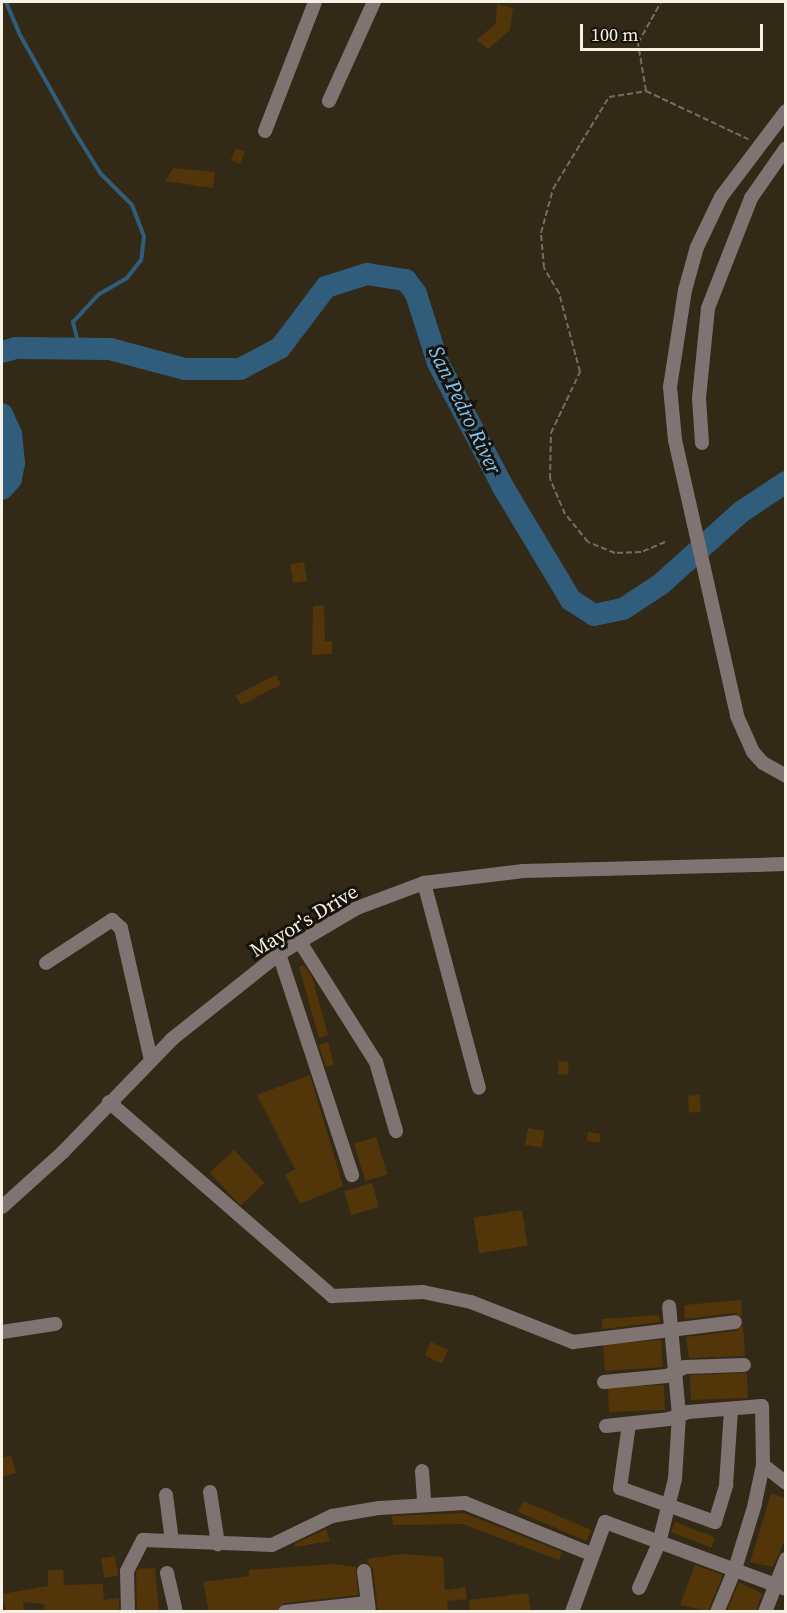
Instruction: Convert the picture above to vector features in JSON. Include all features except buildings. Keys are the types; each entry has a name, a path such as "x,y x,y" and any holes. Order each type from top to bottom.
{"street":[{"path":"265,131 315,2"},
{"path":"329,101 374,2"},
{"path":"786,111 721,197 697,247 688,279 670,387 675,440 737,716 753,752 763,763 786,776"},
{"path":"702,443 699,398 708,308 752,198 786,148"},
{"name":"Mayor's Drive","path":"2,1207 63,1152 151,1060 279,954 357,908 424,883 523,871 786,864"},
{"path":"424,883 479,1088"},
{"path":"46,963 112,920 121,928 151,1060"},
{"path":"300,942 376,1062 396,1131"},
{"path":"279,954 352,1174"},
{"path":"109,1102 332,1296 423,1293 442,1296 471,1302 573,1342 735,1322"},
{"path":"639,1588 659,1543 666,1507 675,1479 679,1415 669,1306"},
{"path":"2,1332 55,1324"},
{"path":"603,1382 675,1372 685,1367 744,1365"},
{"path":"606,1426 762,1406 763,1465 735,1569 717,1611"},
{"path":"629,1424 620,1488 710,1522 719,1518 731,1439 730,1409"},
{"path":"763,1465 786,1483"},
{"path":"422,1471 424,1503"},
{"path":"210,1492 218,1544"},
{"path":"166,1495 172,1541"},
{"path":"128,1611 127,1571 143,1540 264,1546 332,1516 424,1503 465,1503 591,1554"},
{"path":"572,1611 604,1522 781,1587"},
{"path":"765,1611 781,1587 786,1559"},
{"path":"285,1611 369,1607 364,1571"},
{"path":"166,1573 176,1611"}],"path":[{"path":"646,91 638,43 661,2"},
{"path":"665,542 641,552 615,553 588,542 565,514 550,478 551,433 580,372 559,292 544,268 541,233 553,189 609,97 646,91 759,144"}],"waterway":[{"path":"6,2 20,35 74,131 101,174 132,205 144,237 141,260 127,278 99,294 73,322 80,351"},
{"name":"San Pedro River","path":"2,352 16,348 110,349 185,369 240,369 280,348 326,287 367,274 406,280 416,294 438,363 503,487 571,600 594,615 623,609 661,584 741,512 786,482"},
{"name":"San Pedro River","path":"2,414 11,434 14,463 11,479 2,489"}]}
